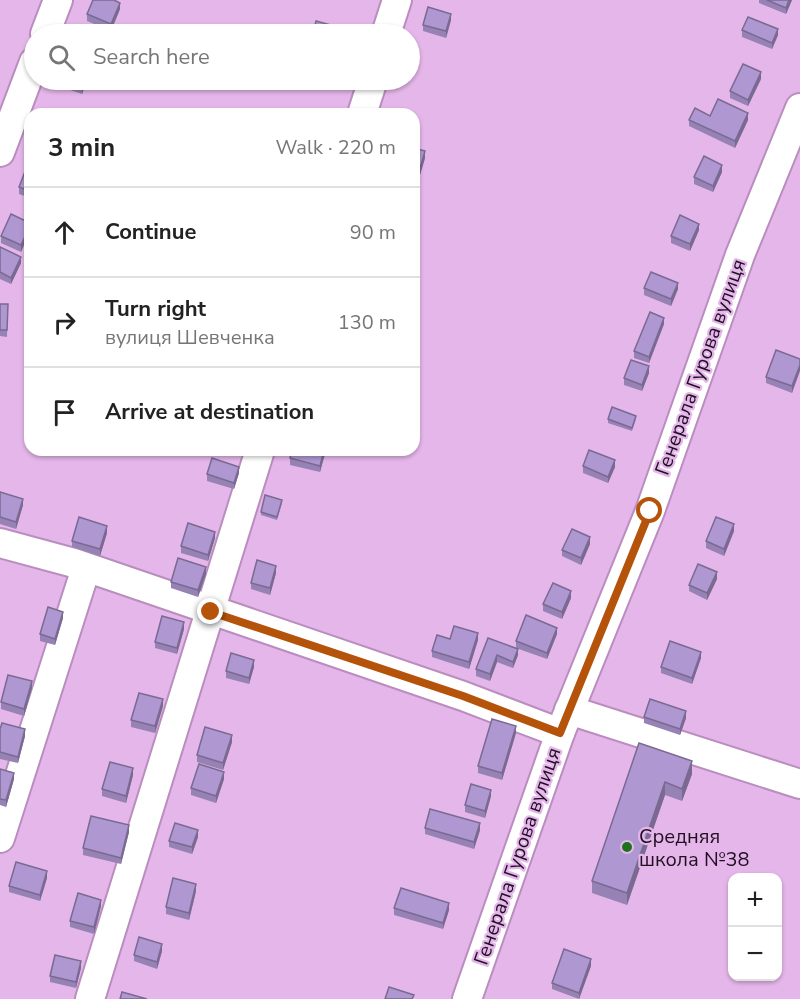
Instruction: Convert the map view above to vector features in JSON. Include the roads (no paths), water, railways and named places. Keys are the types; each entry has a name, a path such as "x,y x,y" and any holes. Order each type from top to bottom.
{"street":[{"path":"49,24 58,0"},
{"path":"389,24 397,0"},
{"path":"0,152 24,88"},
{"path":"364,108 370,90"},
{"name":"Генерала Гурова вулиця","path":"467,999 564,721 650,511 740,255 800,108"},
{"path":"90,999 258,456"},
{"path":"0,543 86,568 463,696 800,784"},
{"path":"0,838 86,568"}],"place":[{"name":"Средняя школа №38","path":"627,847"}]}
